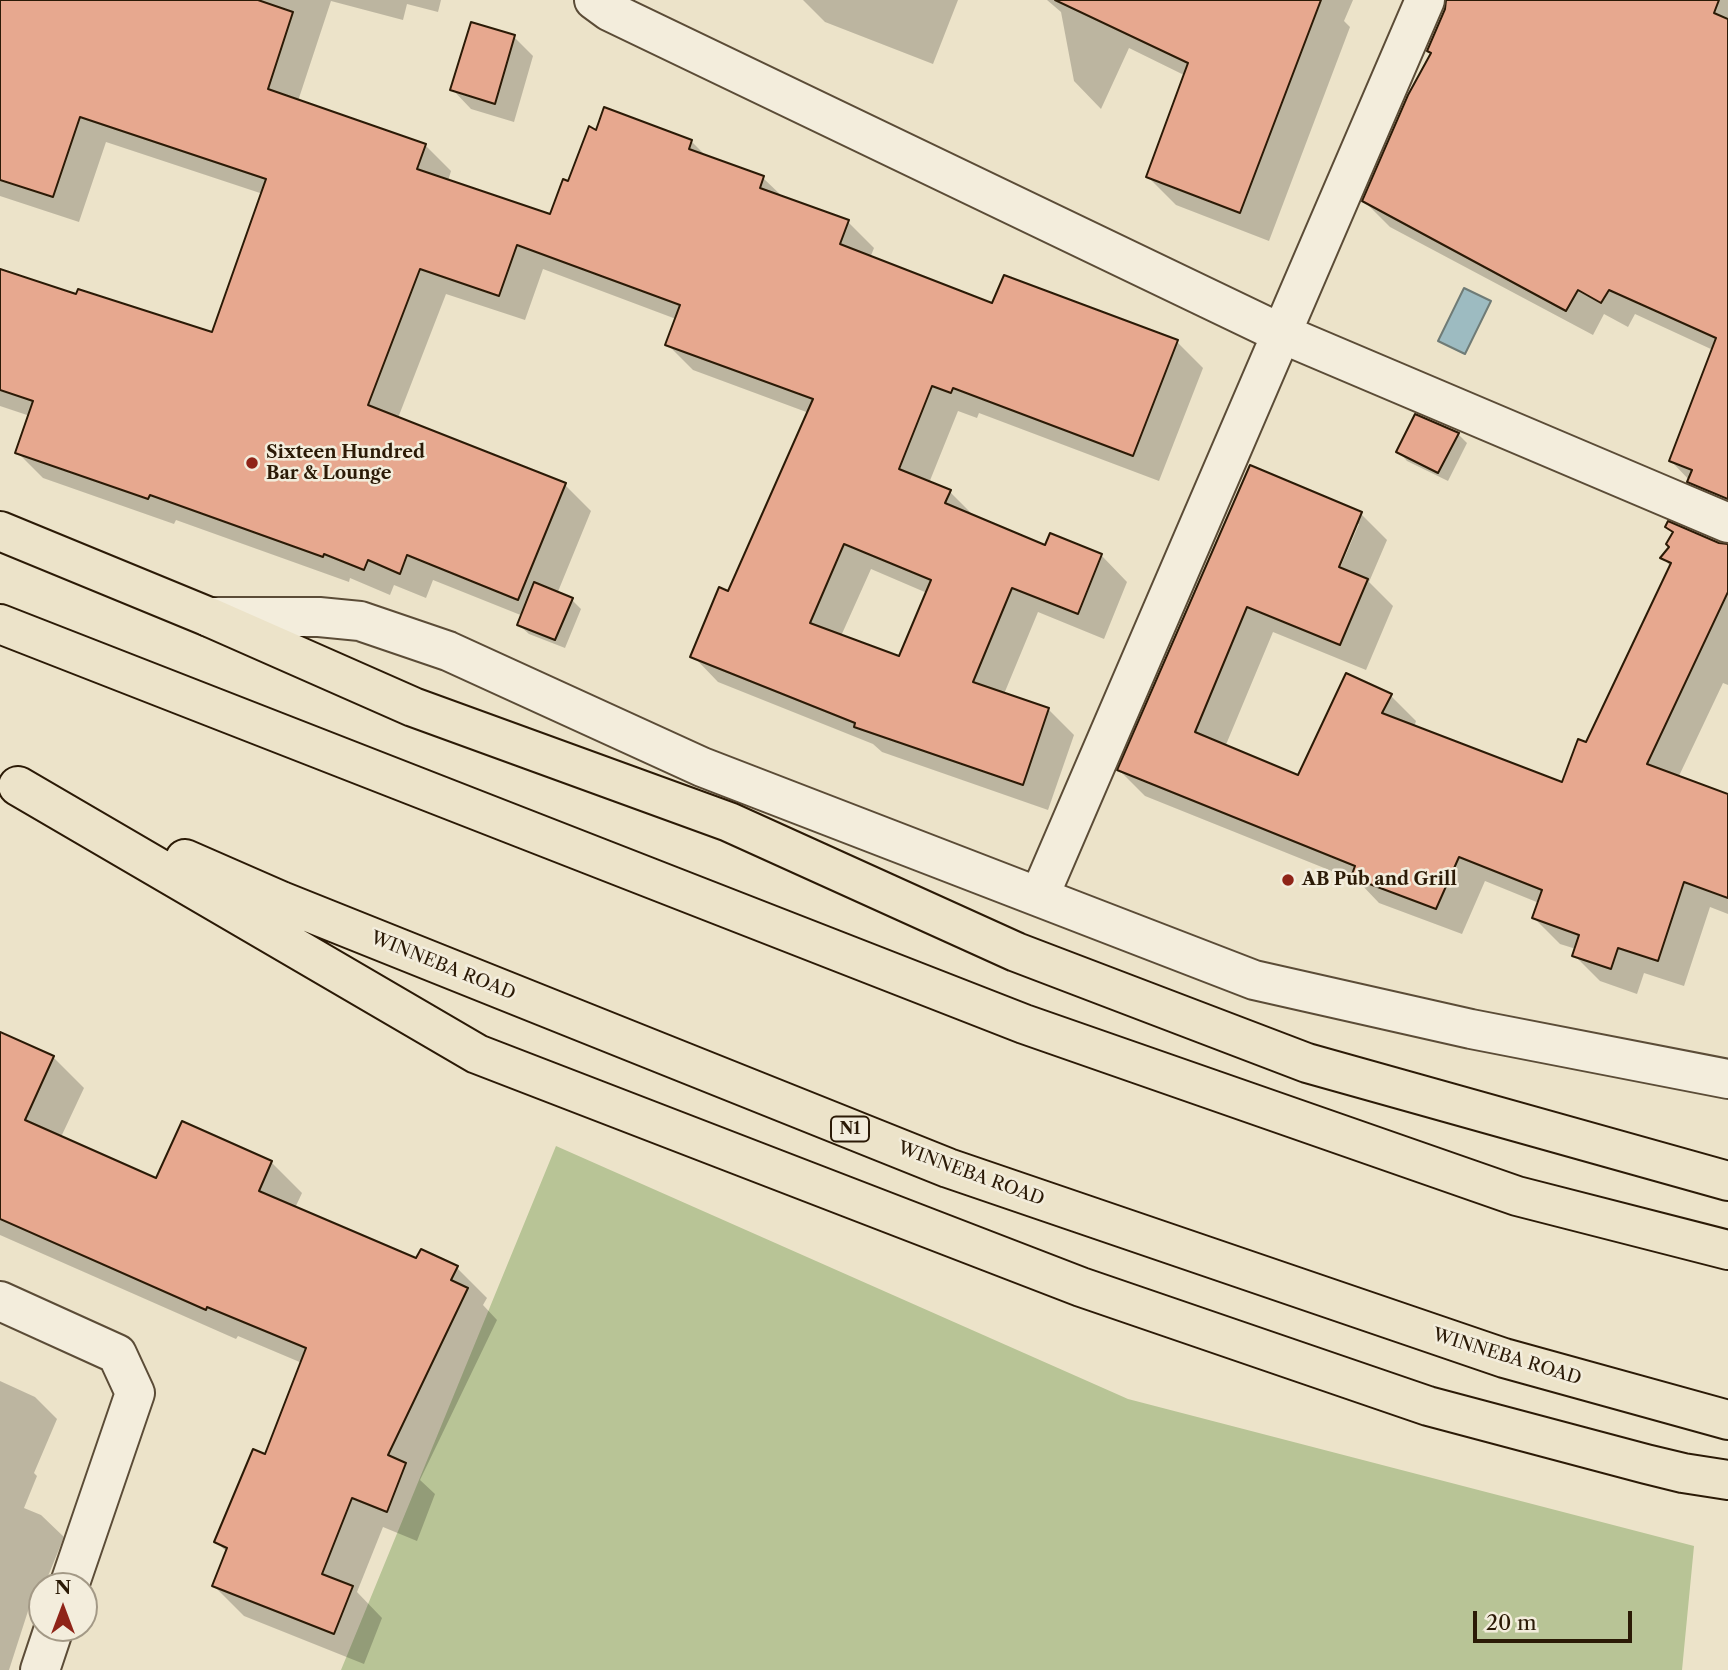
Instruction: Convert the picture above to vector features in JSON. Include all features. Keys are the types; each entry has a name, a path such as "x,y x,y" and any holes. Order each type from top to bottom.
{"highway":[{"path":"0,531 209,617 413,707 729,822 1016,952 1294,1058 1728,1181"},
{"path":"0,624 1024,1024 1517,1196 1728,1250"},
{"path":"9,782 477,1054 1081,1287 1427,1406 1646,1464 1728,1480"},
{"name":"WINNEBA ROAD","path":"9,782 281,901 948,1168 1504,1358 1725,1419"}],"street":[{"path":"594,0 609,11 1280,333 1728,523"},
{"path":"1039,897 1425,0"},
{"path":"209,617 319,617 360,621 448,651 702,767 1254,980 1471,1029 1728,1079"},
{"path":"0,1301 117,1354 135,1393 74,1572"},
{"path":"40,1670 49,1642"}],"green space":[{"path":"556,1146 1128,1399 1694,1546 1682,1670 341,1670"}],"water":[{"path":"1464,288 1491,301 1465,354 1438,341"}],"building":[{"path":"0,0 258,0 293,12 268,89 426,144 417,169 550,214 563,179 568,181 589,126 596,130 604,107 692,140 689,149 764,176 760,188 849,220 840,244 992,303 1004,275 1178,340 1133,456 953,388 951,393 932,386 899,469 951,490 945,503 1045,545 1050,533 1102,554 1078,614 1012,588 973,682 1049,708 1023,785 854,727 855,723 690,657 719,587 728,591 813,399 665,345 680,305 517,245 499,296 420,269 368,405 566,483 518,600 407,555 400,574 368,560 364,570 150,495 148,499 15,453 33,401 0,390 0,269 76,294 78,289 212,332 266,179 80,117 53,197 0,180","holes":["844,544 931,580 899,656 810,623"]},
{"path":"1055,0 1321,0 1240,213 1146,177 1188,63"},
{"path":"1446,0 1719,0 1714,13 1728,19 1728,499 1687,482 1692,470 1669,461 1716,338 1609,290 1601,303 1578,290 1566,311 1362,201 1408,95 1431,53 1427,51 1445,9"},
{"path":"471,22 515,35 495,104 450,90"},
{"path":"1415,414 1459,433 1438,473 1396,452"},
{"path":"1250,465 1362,512 1339,567 1368,579 1340,645 1247,607 1195,732 1298,775 1346,673 1392,694 1382,713 1562,782 1578,739 1586,742 1671,563 1660,558 1669,547 1666,544 1673,532 1665,527 1668,521 1719,543 1728,544 1728,592 1647,764 1728,794 1728,898 1684,882 1658,961 1618,948 1611,969 1572,956 1579,935 1532,918 1542,890 1459,857 1436,909 1351,877 1355,866 1117,770"},
{"path":"534,582 573,598 555,640 517,625"},
{"path":"0,1032 54,1056 25,1120 156,1178 182,1121 272,1161 259,1191 416,1258 421,1249 458,1266 451,1280 468,1288 388,1455 406,1463 387,1512 352,1498 322,1574 353,1586 334,1634 212,1586 227,1548 214,1542 253,1449 265,1454 306,1348 207,1307 206,1310 0,1219"}],"place":[{"name":"Sixteen Hundred Bar & Lounge","path":"252,463"},
{"name":"AB Pub and Grill","path":"1288,880"}]}
